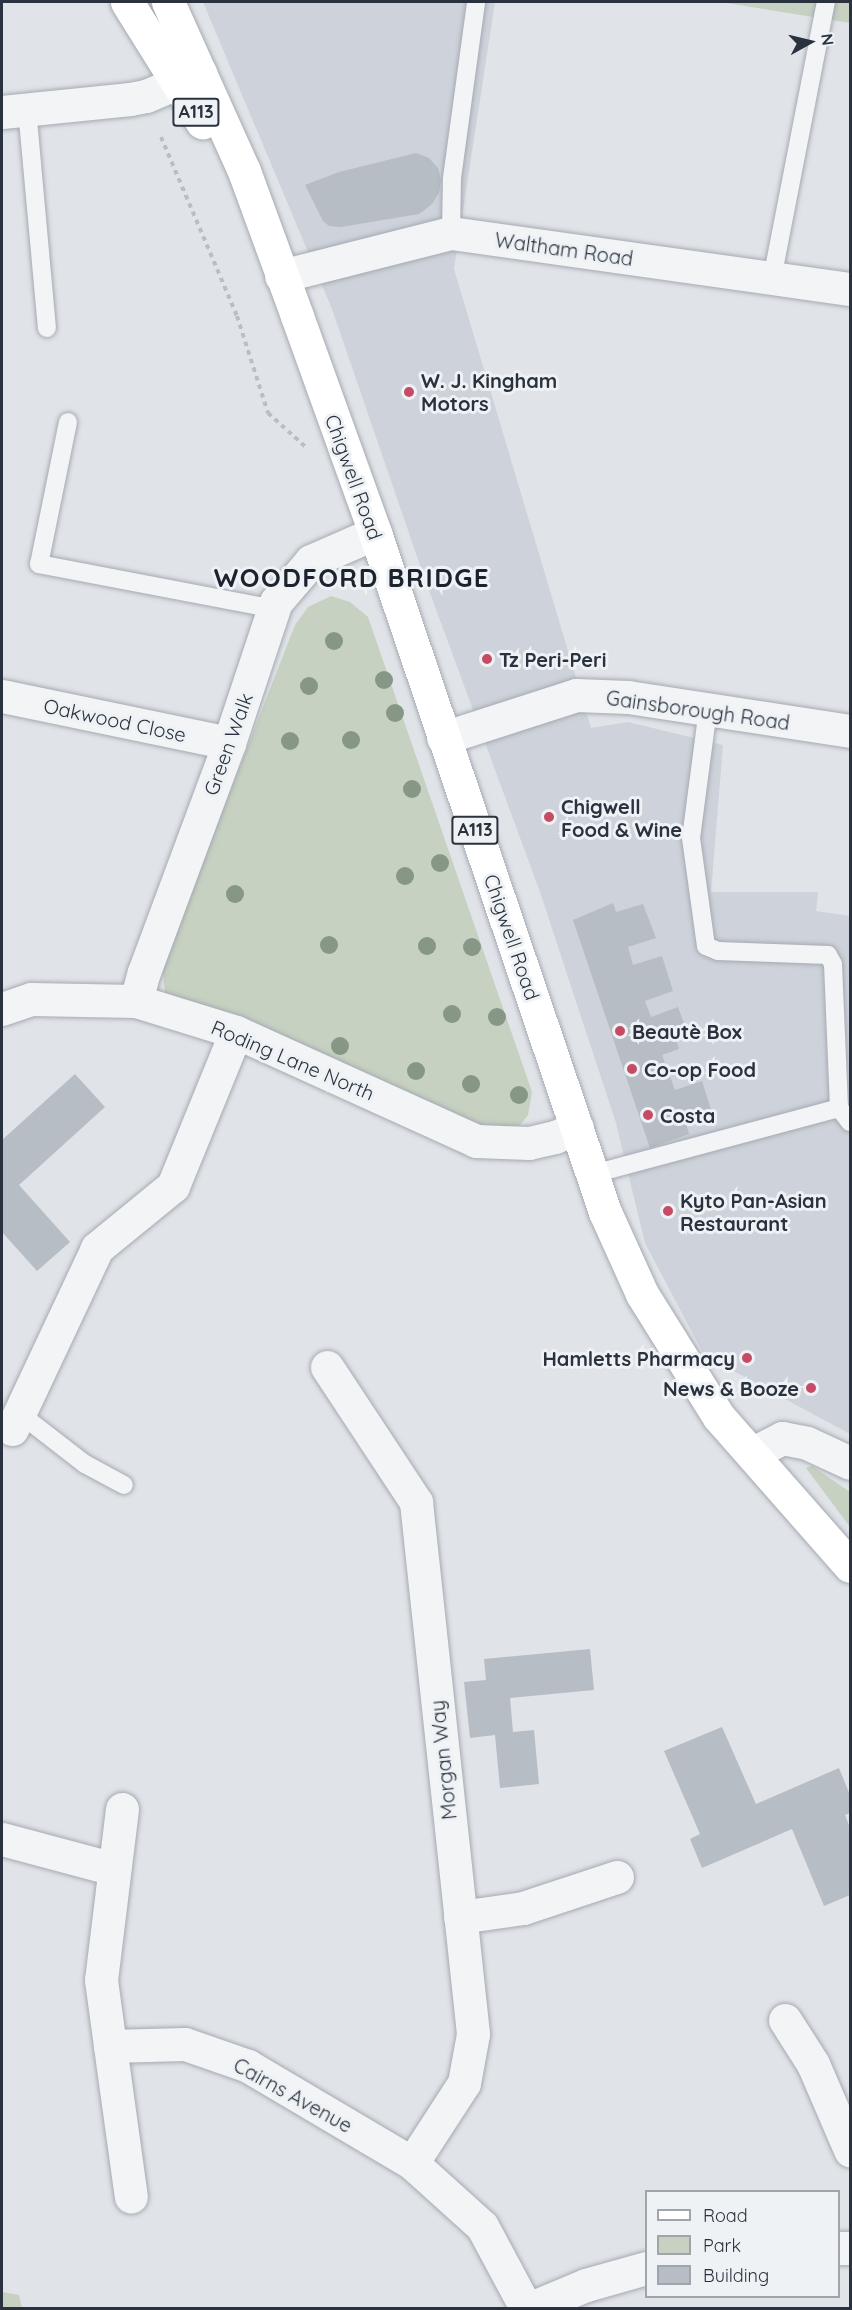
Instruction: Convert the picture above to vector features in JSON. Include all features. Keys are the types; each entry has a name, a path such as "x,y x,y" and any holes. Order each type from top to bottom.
{"main road":[{"name":"Chigwell Road","path":"127,2 189,77"},
{"name":"Chigwell Road","path":"168,2 189,77 262,224 375,533 606,1212 642,1294 720,1417 850,1566"}],"street":[{"path":"14,111 130,99 189,77"},
{"name":"Waltham Road","path":"281,276 452,233 850,288"},
{"name":"Green Walk","path":"136,1001 144,972 229,743 276,602 311,561 375,533"},
{"name":"Gainsborough Road","path":"443,738 576,695 628,697 850,731"},
{"name":"Oakwood Close","path":"2,696 229,743"},
{"name":"Roding Lane North","path":"2,1009 31,999 136,1001 236,1032 476,1141 529,1143 555,1137 577,1127"},
{"path":"15,1421 97,1248 173,1186 236,1032"},
{"name":"Morgan Way","path":"327,1366 416,1502 473,2034 464,2083 412,2163"},
{"path":"753,1453 782,1438 807,1443 850,1463"},
{"path":"122,1809 102,1980 131,2197"},
{"path":"2,1839 114,1869"},
{"path":"460,1917 523,1908 617,1877"},
{"path":"785,2020 813,2064 850,2150"},
{"name":"Cairns Avenue","path":"110,2046 185,2044 248,2066 412,2163 482,2226 526,2308"},
{"path":"531,2308 586,2285 645,2268"}],"lane":[{"path":"452,233 452,178 476,2"},
{"path":"772,279 826,2"},
{"path":"14,111 47,328"},
{"path":"68,422 39,564 274,609"},
{"path":"593,1174 845,1115 833,964 828,955 718,951 706,946 691,838 708,710"},
{"path":"15,1421 124,1485"}],"path":[{"path":"161,137 237,316 268,413 316,455"}],"shaded area":[{"path":"203,2 495,2 454,269 591,728 628,722 723,745 711,892 818,892 816,911 850,916 850,1434 704,1355 645,1243 616,1123 540,892 423,574 332,309"}],"green space":[{"path":"721,2 850,2 850,23"},
{"path":"331,596 350,602 368,617 532,1092 528,1115 520,1125 507,1130 496,1132 182,1007 165,992 162,966 295,625 308,607"},
{"path":"812,1466 850,1492 850,1527 806,1468"},
{"path":"2,2292 19,2295 22,2308 2,2308"}],"building":[{"path":"416,153 429,158 438,168 441,180 439,193 432,204 419,214 341,227 329,226 323,221 305,185 339,172"},
{"path":"613,903 616,912 643,904 656,938 628,947 633,965 662,956 673,991 645,1001 651,1017 678,1007 685,1026 673,1030 679,1049 662,1055 675,1090 702,1081 712,1113 686,1123 689,1134 650,1148 573,920"},
{"path":"75,1074 105,1107 19,1185 70,1242 37,1271 2,1232 2,1140"},
{"path":"590,1649 594,1690 510,1698 513,1732 534,1730 539,1784 500,1788 495,1735 470,1738 464,1682 486,1680 484,1659"},
{"path":"722,1727 756,1804 839,1768 850,1795 850,1813 845,1815 850,1828 850,1895 824,1906 792,1829 702,1868 690,1839 700,1834 664,1751"}],"place":[{"name":"W. J. Kingham Motors","path":"409,392"},
{"name":"Tz Peri-Peri","path":"487,659"},
{"name":"Chigwell Food & Wine","path":"549,817"},
{"name":"Beautè Box","path":"620,1031"},
{"name":"Co-op Food","path":"632,1069"},
{"name":"Costa","path":"648,1115"},
{"name":"Kyto Pan-Asian Restaurant","path":"668,1211"},
{"name":"Hamletts Pharmacy","path":"747,1358"},
{"name":"News & Booze","path":"811,1388"}],"district":[{"name":"WOODFORD BRIDGE","path":"352,578"}]}
